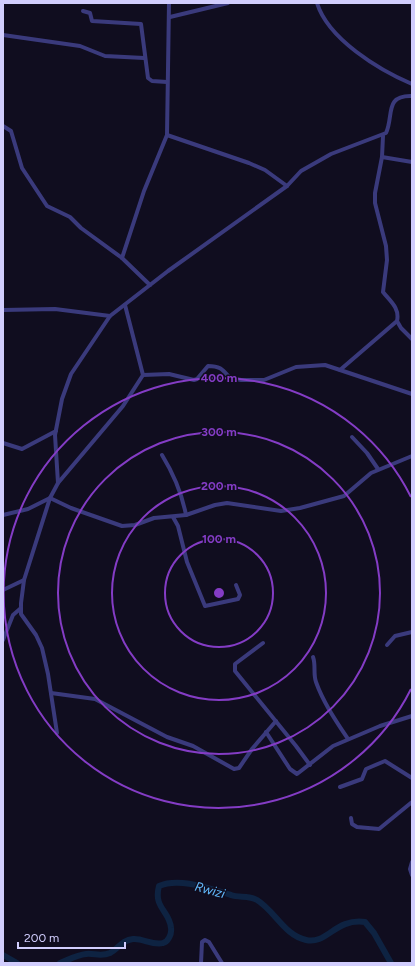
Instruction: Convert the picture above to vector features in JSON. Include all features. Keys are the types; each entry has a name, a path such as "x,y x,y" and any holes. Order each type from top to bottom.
{"street":[{"path":"122,258 144,191 167,135 166,82 170,17 169,3"},
{"path":"170,17 228,3"},
{"path":"316,3 320,12 336,35 364,57 412,84"},
{"path":"83,11 90,13 92,21 141,24 144,58 150,80 166,82"},
{"path":"3,35 80,46 105,56 144,58"},
{"path":"58,483 56,431 68,379 110,316 150,285 287,186 300,171 331,154 358,143 383,136 388,130 391,108 394,101 400,97 412,96"},
{"path":"3,126 11,131 22,168 47,206 70,217 81,228 122,258 150,285"},
{"path":"167,135 249,163 265,170 287,186"},
{"path":"340,370 397,321 399,315 397,309 383,292 387,260 386,246 375,203 375,193 382,158 383,136"},
{"path":"382,158 412,162"},
{"path":"56,732 48,674 40,642 25,620 20,608 24,580 50,498 58,483 123,406 143,376 125,305"},
{"path":"3,310 55,309 110,316"},
{"path":"397,321 401,328 412,339"},
{"path":"143,376 169,374 194,380 197,379 208,366 216,366 223,369 230,378 255,381 264,380 296,367 325,365 412,394"},
{"path":"3,443 22,449 56,431"},
{"path":"352,437 367,453 378,470"},
{"path":"162,455 170,467 186,515"},
{"path":"50,498 71,508 122,526 135,525 154,518 186,515 215,505 227,503 270,509 292,510 344,496 365,477 412,456"},
{"path":"3,515 28,509 50,498"},
{"path":"173,517 178,526 187,562 205,606 238,599 240,595 236,585"},
{"path":"3,590 24,580"},
{"path":"3,640 12,615 20,608"},
{"path":"387,645 395,636 412,632"},
{"path":"263,643 235,664 234,668 310,765"},
{"path":"314,657 316,680 328,707 348,739"},
{"path":"51,693 95,699 167,738 193,746 234,769 239,768 276,721"},
{"path":"266,732 294,773 299,773 324,752 348,739 412,716"},
{"path":"340,787 362,779 366,769 386,761 412,778"},
{"path":"352,818 352,824 357,827 379,829 412,802"},
{"path":"412,862 410,869 412,875"},
{"path":"201,963 202,942 205,940 209,942 222,963"}],"waterway":[{"name":"Rwizi","path":"60,963 76,956 107,954 123,943 133,939 156,944 165,942 170,935 171,928 168,917 158,899 159,886 176,883 185,883 205,887 234,896 254,898 269,910 292,933 306,940 320,939 346,924 365,922 374,933 391,963"},
{"name":"Rwizi","path":"3,955 17,963"}]}
